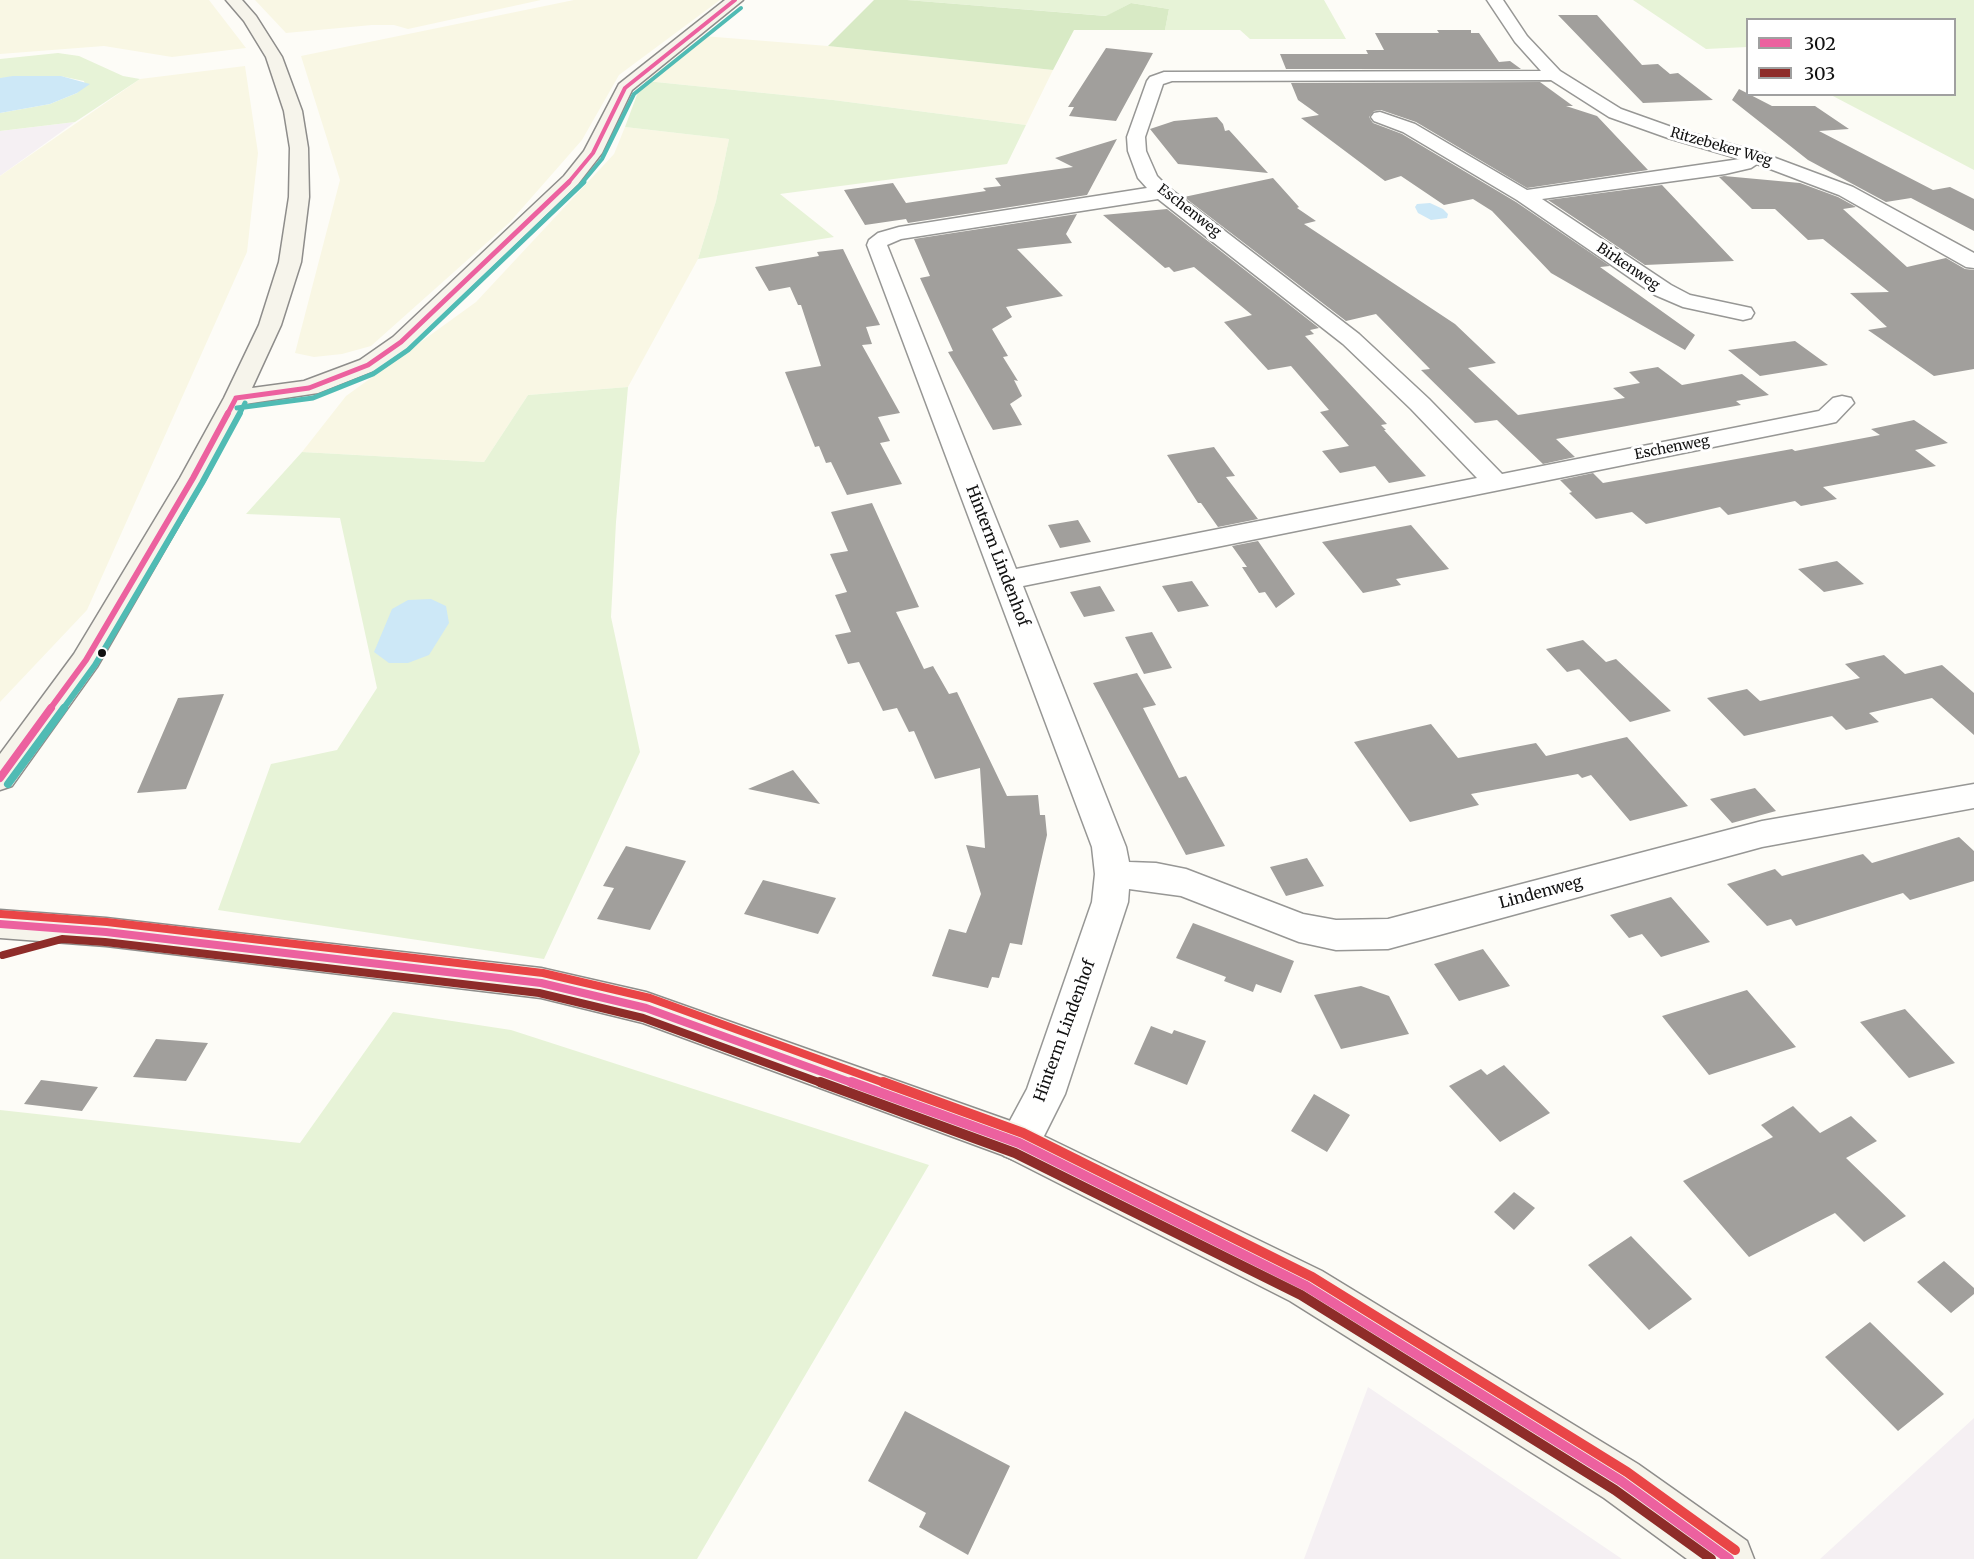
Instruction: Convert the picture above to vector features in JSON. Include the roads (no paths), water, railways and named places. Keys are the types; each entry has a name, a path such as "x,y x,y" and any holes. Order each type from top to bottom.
{"street":[{"path":"0,778 86,660 194,478 236,398 270,325 290,262 299,197 299,148 293,111 274,57 250,19 234,0"},
{"path":"236,398 309,388 368,365 400,342 571,180 593,153 626,88 646,69 735,0"},
{"name":"Ritzebeker Weg","path":"1495,0 1521,39 1554,75 1615,112 1674,134 1755,157 1846,191 1974,262"},
{"name":"Eschenweg","path":"1496,483 1420,404 1351,339 1162,192 1148,178 1137,151 1136,137 1139,124 1159,78 1530,78 1554,75"},
{"name":"Birkenweg","path":"1380,117 1409,128 1524,196 1663,290 1683,300 1743,313"},
{"path":"1524,196 1725,168 1744,164 1755,157"},
{"name":"Hinterm Lindenhof","path":"1019,1143 1045,1094 1110,902 1113,874 1109,847 877,245 879,240 899,233 1162,192"},
{"name":"Eschenweg","path":"1006,580 1827,417 1842,403"},
{"name":"Lindenweg","path":"1113,874 1156,877 1186,883 1299,928 1336,935 1388,934 1762,834 1974,796"},
{"path":"0,924 106,932 541,983 646,1008 1019,1143 1306,1286 1621,1481 1730,1559"},
{"path":"0,945 61,928"}],"water":[{"path":"61,76 90,84 77,93 50,104 0,113 0,78"},
{"path":"1430,203 1443,209 1448,214 1447,218 1431,220 1418,213 1415,207 1417,204"},
{"path":"431,599 446,606 449,623 429,655 408,663 389,663 374,652 392,609 408,600"}]}
